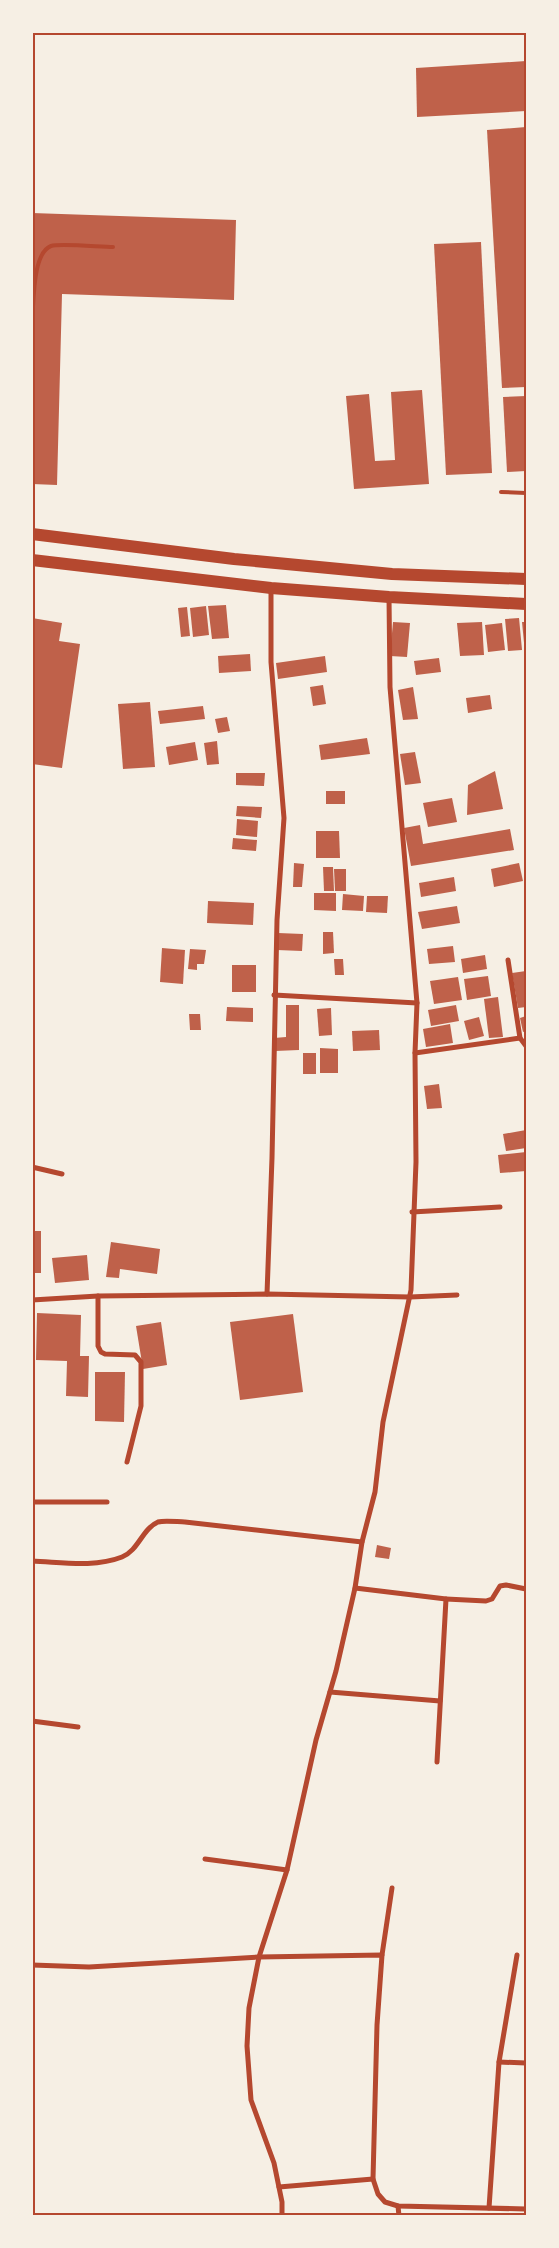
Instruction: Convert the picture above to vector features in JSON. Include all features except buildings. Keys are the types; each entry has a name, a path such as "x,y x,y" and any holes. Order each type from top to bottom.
{"highway":[{"path":"32,534 234,558 392,574 526,579"},
{"path":"32,560 271,588 389,597 526,604"}],"street":[{"path":"267,1294 274,995 284,818 270,662 271,588"},
{"path":"282,2216 279,2186 274,2163 252,2100 248,2068 249,2008 259,1957 287,1870 316,1740 330,1692 355,1588 362,1542 375,1492 383,1422 411,1290 412,1212 416,1162 415,1053 417,1003 390,687 389,597"},
{"path":"508,960 520,1038 526,1046"},
{"path":"274,995 417,1003"},
{"path":"415,1053 520,1038"},
{"path":"32,1167 62,1174"},
{"path":"412,1212 500,1207"},
{"path":"32,1300 98,1296 267,1294 410,1297 457,1295"},
{"path":"98,1296 98,1346 101,1352 105,1354 135,1355 141,1362 140,1413 127,1462"},
{"path":"32,1502 107,1502"},
{"path":"32,1561 84,1563 109,1561 134,1550 146,1532 158,1522 185,1522 362,1542"},
{"path":"355,1588 486,1602 492,1599 500,1586 506,1585 526,1589"},
{"path":"437,1762 446,1599"},
{"path":"330,1692 440,1701"},
{"path":"32,1721 78,1727"},
{"path":"206,1859 287,1870"},
{"path":"392,1888 382,1955 377,2025 374,2178 378,2194 385,2202 398,2206 526,2209"},
{"path":"32,1965 89,1967 259,1957 382,1955"},
{"path":"489,2208 499,2062 517,1955"},
{"path":"499,2062 526,2063"},
{"path":"279,2186 374,2178"},
{"path":"398,2206 399,2216"}],"lane":[{"path":"32,322 38,262 43,252 52,246 113,247"},
{"path":"501,492 526,493"}]}
